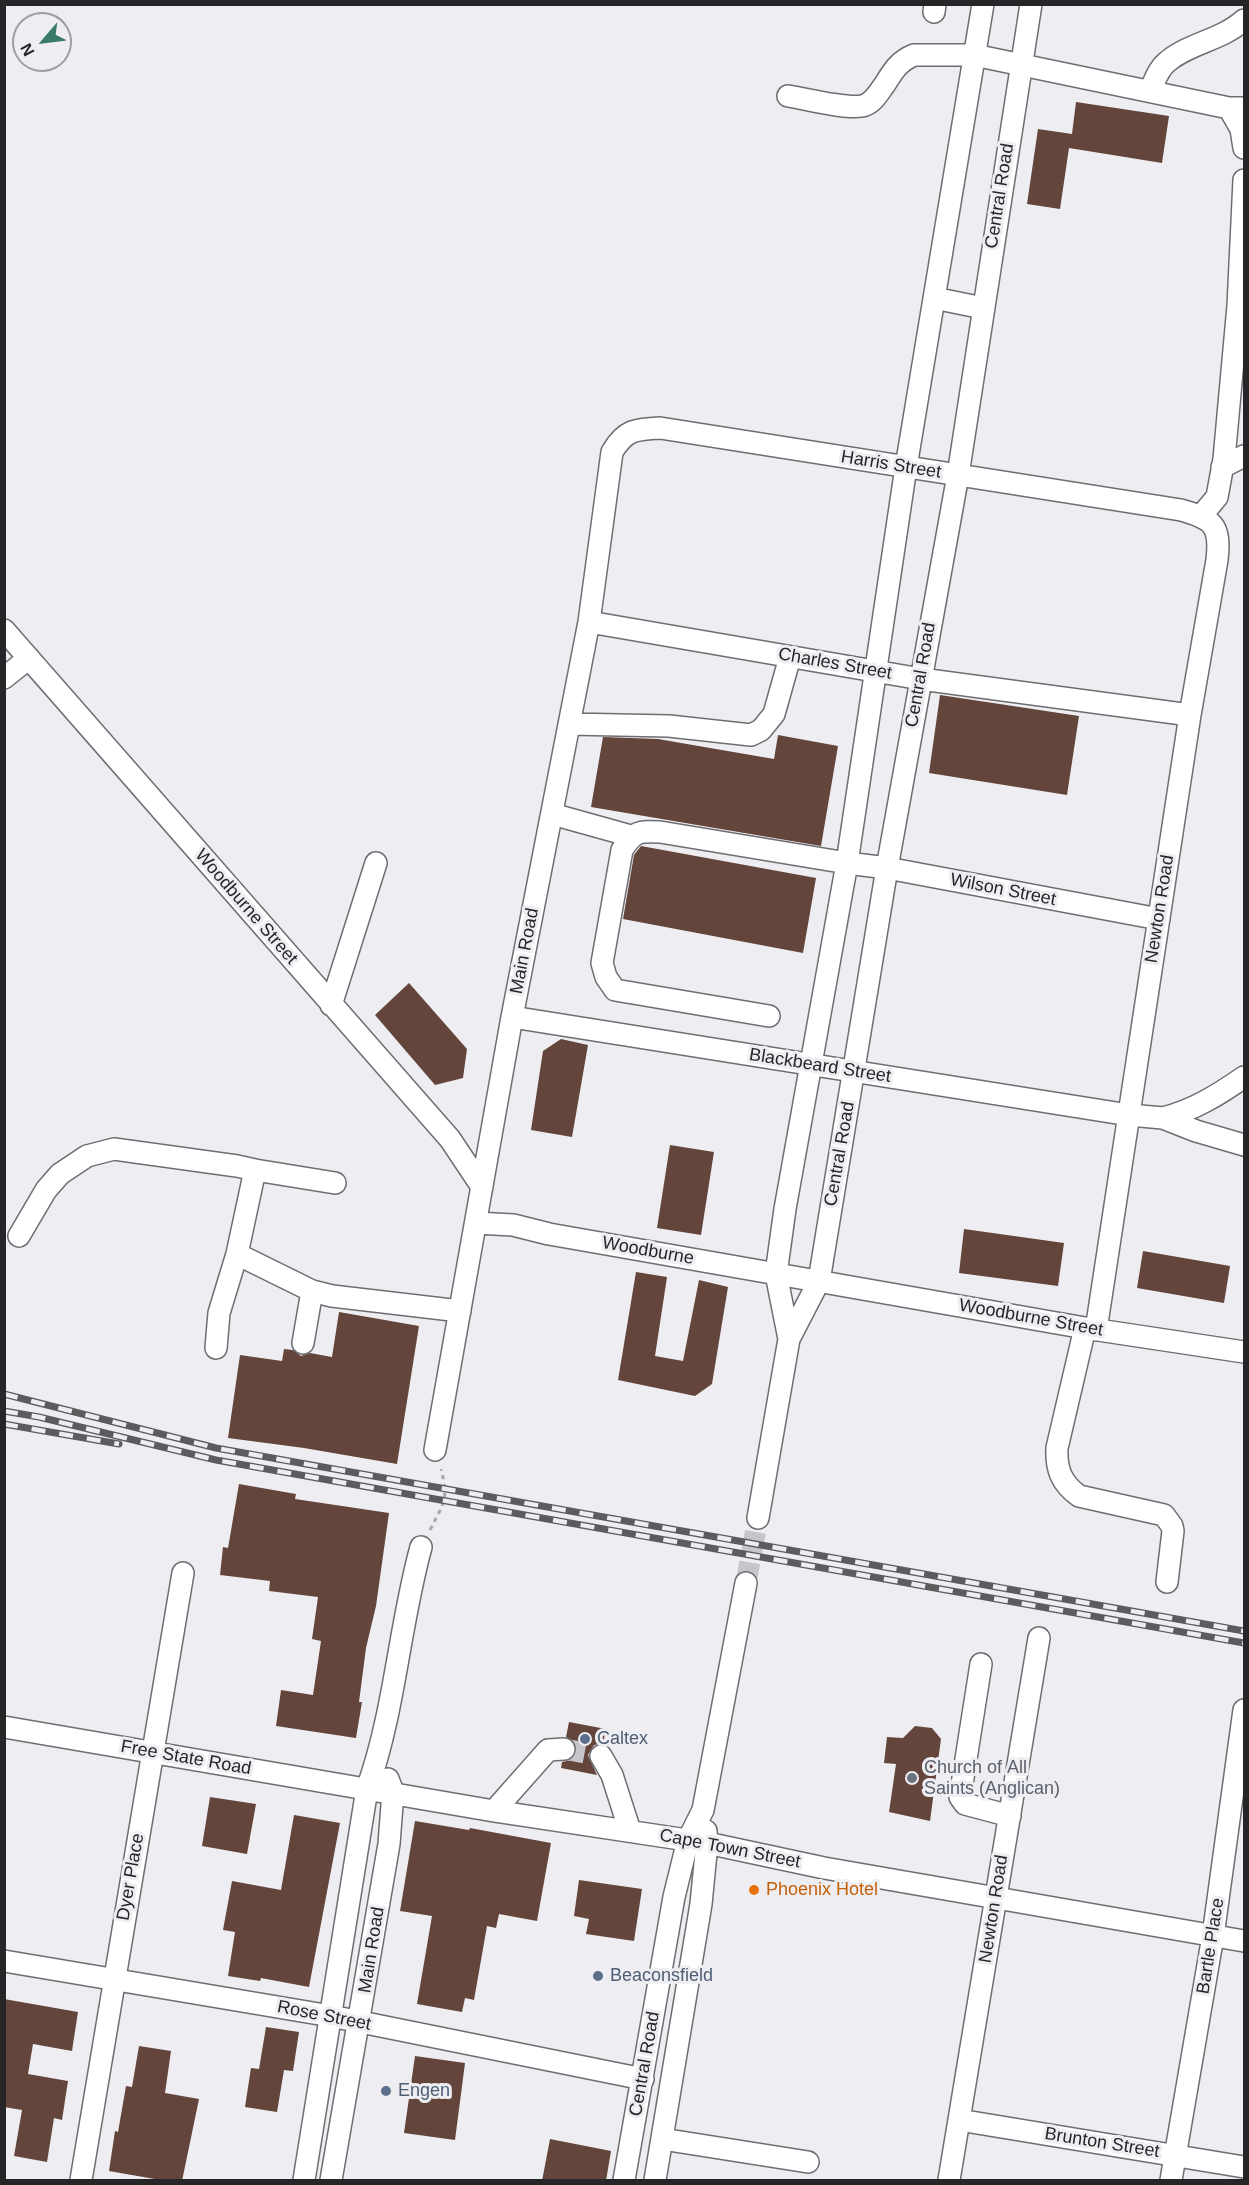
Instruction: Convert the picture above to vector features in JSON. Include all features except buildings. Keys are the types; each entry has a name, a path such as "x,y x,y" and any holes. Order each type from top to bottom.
{"street":[{"name":"Central Road","path":"789,1339 776,1274 847,863 906,467 983,4"},
{"name":"Central Road","path":"758,1518 789,1339 819,1281 886,868 958,475 1031,4"},
{"path":"1150,90 1160,69 1167,62 1184,52 1214,40 1245,20"},
{"path":"788,96 849,106 863,106 878,94 896,66 906,58 974,55 1237,108 1245,148"},
{"path":"1201,516 1218,497 1222,467 1238,306 1245,180"},
{"path":"934,298 983,308"},
{"name":"Harris Street","path":"612,452 619,440 628,433 641,428 660,428 1180,510 1201,516"},
{"name":"Main Road","path":"435,1449 512,1017 589,622 612,452"},
{"path":"1222,467 1245,456"},
{"name":"Newton Road","path":"1167,1582 1173,1531 1164,1515 1078,1496 1061,1478 1056,1463 1057,1448 1090,1329 1129,1115 1218,545 1216,529 1211,522 1201,516"},
{"name":"Charles Street","path":"589,622 921,679 1190,715"},
{"name":"Woodburne Street","path":"4,630 450,1140 482,1187"},
{"path":"569,724 669,726 751,735 762,730 774,714 790,657"},
{"path":"4,678 29,658"},
{"path":"552,814 631,836 622,850 602,963 606,977 615,990 770,1016"},
{"name":"Wilson Street","path":"631,836 644,831 660,832 886,868 1159,919"},
{"path":"331,1005 376,863"},
{"name":"Blackbeard Street","path":"512,1017 1129,1115 1163,1118"},
{"path":"1163,1118 1184,1113 1214,1099 1245,1077"},
{"path":"1163,1118 1196,1131 1245,1145"},
{"path":"19,1236 46,1190 60,1174 87,1156 114,1149 335,1183"},
{"path":"216,1348 219,1314 237,1254 255,1170"},
{"name":"Woodburne","path":"476,1223 513,1226 819,1281"},
{"path":"237,1254 289,1277 312,1291 332,1296 460,1311"},
{"name":"Woodburne Street","path":"819,1281 1090,1329 1245,1352"},
{"path":"303,1343 312,1291"},
{"name":"Main Road","path":"304,2181 368,1789 379,1756 411,1582 421,1548"},
{"name":"Dyer Place","path":"81,2181 183,1573"},
{"name":"Central Road","path":"624,2181 674,1897 697,1841 746,1583"},
{"name":"Newton Road","path":"949,2181 1039,1638"},
{"path":"981,1664 960,1797 965,1804 1010,1816"},
{"name":"Bartle Place","path":"1171,2181 1213,1936 1245,1710"},
{"name":"Free State Road","path":"4,1727 393,1792"},
{"path":"494,1811 548,1750 564,1749"},
{"name":"Main Road","path":"331,2181 389,1844 393,1792 379,1756"},
{"path":"601,1756 612,1775 630,1831"},
{"name":"Cape Town Street","path":"393,1792 494,1811 697,1841 824,1868 1245,1941"},
{"name":"Central Road","path":"656,2181 701,1904 697,1841"},
{"name":"Rose Street","path":"4,1961 331,2016 643,2079"},
{"name":"Brunton Street","path":"959,2120 1245,2167"},
{"path":"662,2139 808,2163"}],"path":[{"path":"421,1548 445,1500 446,1489 435,1449"}],"tunnel":[{"path":"746,1583 758,1518"},
{"path":"564,1749 601,1756"}],"railway":[{"path":"4,1394 216,1448 1244,1631"},
{"path":"4,1411 39,1417 216,1460 1244,1643"},
{"path":"4,1424 119,1444"}],"place":[{"name":"Caltex","path":"585,1739"},
{"name":"Church of All Saints (Anglican)","path":"912,1778"},
{"name":"Phoenix Hotel","path":"754,1890"},
{"name":"Beaconsfield","path":"598,1976"},
{"name":"Engen","path":"386,2091"}]}
